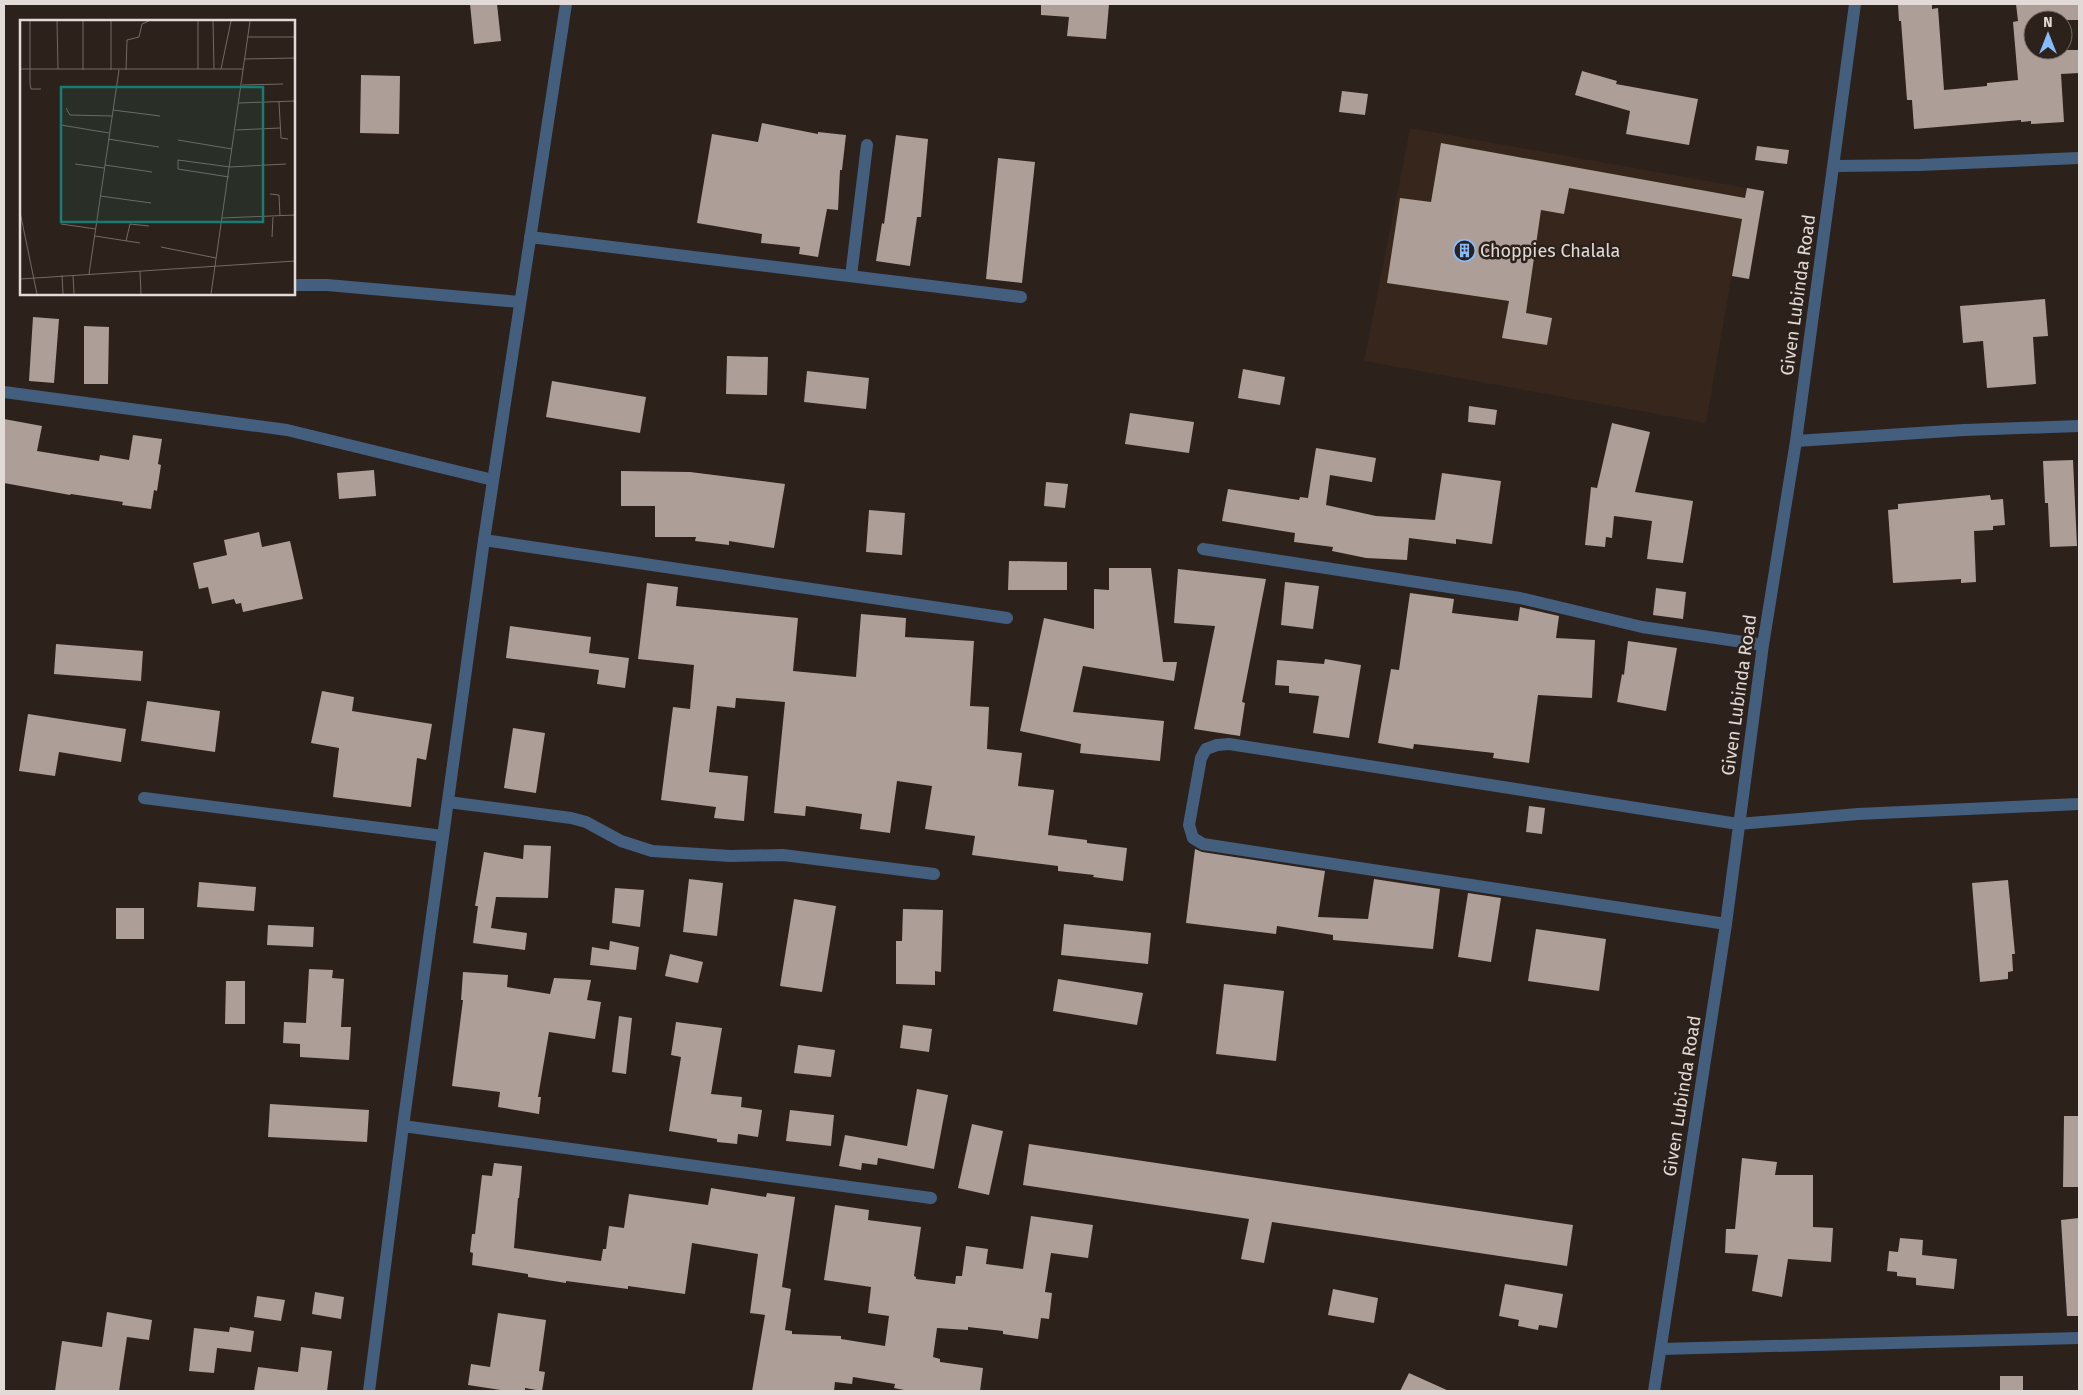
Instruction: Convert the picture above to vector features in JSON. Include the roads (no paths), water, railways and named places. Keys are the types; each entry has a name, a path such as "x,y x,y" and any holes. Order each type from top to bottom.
{"street":[{"path":"370,1391 403,1126 484,540 566,4"},
{"name":"Given Lubinda Road","path":"1654,1391 1726,924 1763,645 1796,441 1855,4"},
{"path":"851,276 867,145"},
{"path":"1834,166 1920,165 2079,158"},
{"path":"530,237 1021,297"},
{"path":"295,285 327,285 520,302"},
{"path":"4,392 287,430 493,480"},
{"path":"1796,441 1964,430 2079,426"},
{"path":"484,540 1007,618"},
{"path":"1202,549 1520,598 1642,627 1763,645"},
{"path":"1726,924 1202,844 1193,838 1189,825 1203,754 1206,749 1216,744 1229,744 1738,824 1858,814 2079,804"},
{"path":"144,798 443,836"},
{"path":"448,802 571,818 593,826 621,841 652,851 730,856 782,856 934,874"},
{"path":"403,1126 932,1198"},
{"path":"1661,1349 2079,1338"}],"place":[{"name":"Choppies Chalala","path":"1464,251"}]}
